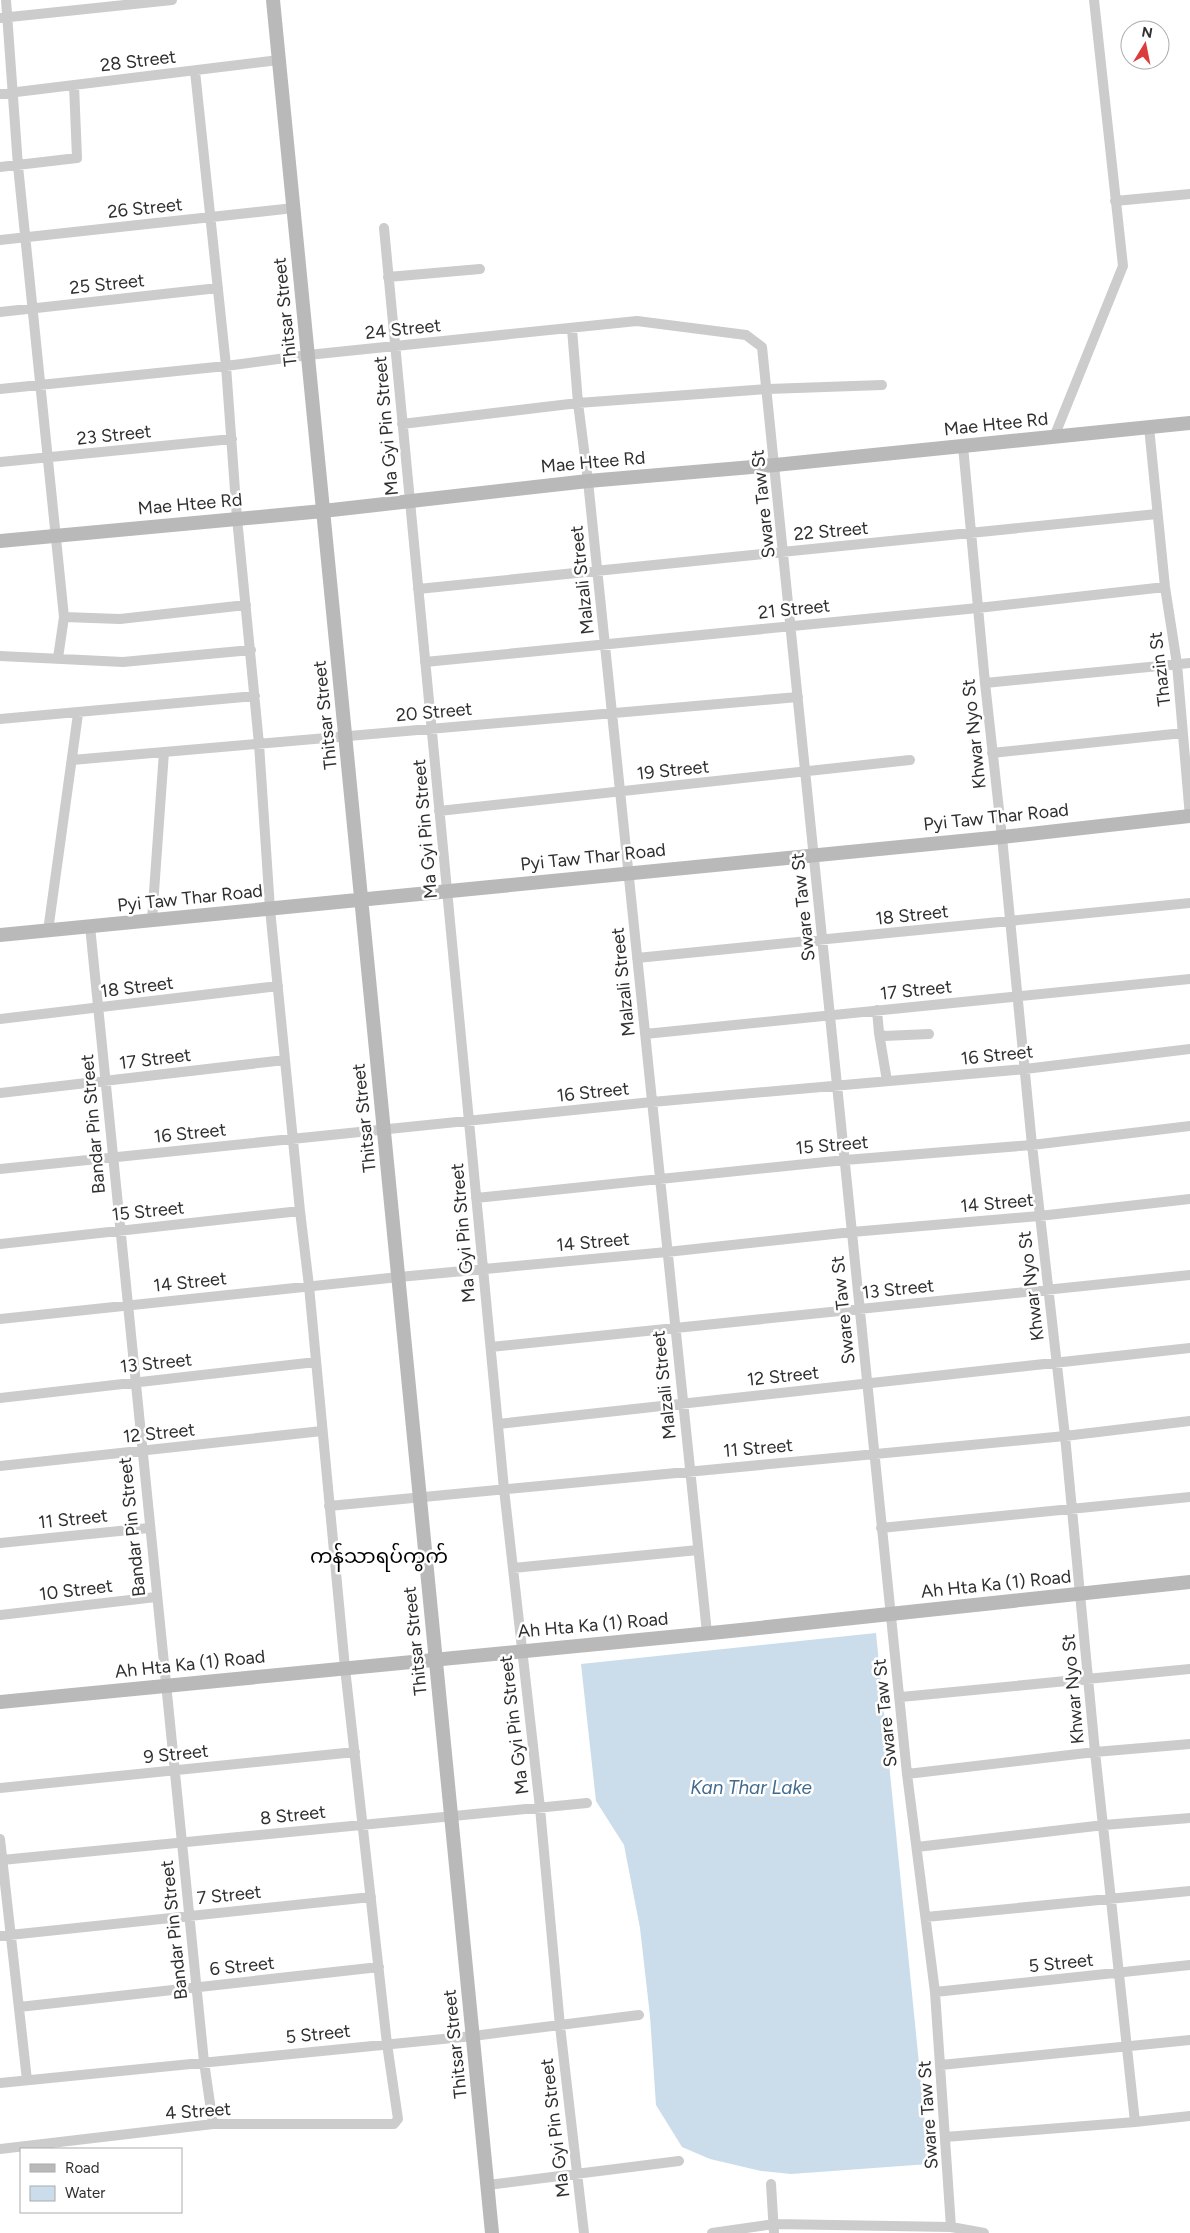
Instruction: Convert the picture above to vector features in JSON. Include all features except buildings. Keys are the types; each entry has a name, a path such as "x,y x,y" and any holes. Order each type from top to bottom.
{"street":[{"path":"6,0 4,17 13,92 18,166 64,617 58,658"},
{"path":"4,17 172,0"},
{"name":"Thitsar Street","path":"273,0 492,2233"},
{"path":"1054,437 1123,266 1094,0"},
{"name":"28 Street","path":"0,94 279,60"},
{"path":"195,71 226,366 237,518 259,744 270,909 309,1286 345,1668 387,2044"},
{"path":"0,168 77,158 74,85"},
{"path":"1115,201 1190,194"},
{"name":"26 Street","path":"0,240 294,208"},
{"name":"Ma Gyi Pin Street","path":"384,228 504,1489 540,1808 560,2026 584,2233"},
{"path":"388,277 480,269"},
{"name":"25 Street","path":"0,312 218,288"},
{"name":"24 Street","path":"0,389 637,321 746,335 762,347 768,390"},
{"name":"Malzali Street","path":"572,328 578,403 588,481 707,1633"},
{"path":"402,424 578,403 768,390 882,385"},
{"name":"Sware Taw St","path":"768,390 890,1615 907,1774 935,1992 951,2228"},
{"name":"Mae Htee Rd","path":"0,541 323,511 588,481 775,465 1190,423"},
{"name":"Thazin St","path":"1149,427 1165,587 1177,664 1190,816"},
{"name":"23 Street","path":"0,462 232,439"},
{"name":"Khwar Nyo St","path":"963,446 984,683 1002,836 1039,1216 1065,1436 1095,1752 1135,2122"},
{"name":"22 Street","path":"418,589 1157,514"},
{"name":"21 Street","path":"425,662 978,608 1165,587"},
{"path":"64,617 120,619 246,605"},
{"path":"0,656 123,662 251,650"},
{"path":"984,683 1190,662"},
{"path":"0,720 255,696"},
{"name":"20 Street","path":"72,760 798,697"},
{"path":"48,930 78,714"},
{"path":"992,753 1183,732"},
{"path":"152,920 164,752"},
{"name":"19 Street","path":"439,811 910,760"},
{"name":"Pyi Taw Thar Road","path":"0,935 1190,816"},
{"name":"18 Street","path":"637,958 1190,903"},
{"name":"Bandar Pin Street","path":"90,926 181,1842 204,2062 213,2124"},
{"name":"17 Street","path":"645,1034 1190,980"},
{"name":"18 Street","path":"0,1019 278,986"},
{"path":"877,1010 887,1081"},
{"path":"880,1033 888,1037 929,1034"},
{"name":"16 Street","path":"0,1169 652,1102 1025,1069 1190,1049"},
{"name":"17 Street","path":"0,1093 285,1060"},
{"name":"15 Street","path":"476,1198 845,1160 1032,1145 1190,1126"},
{"name":"14 Street","path":"0,1319 309,1286 667,1252 852,1232 1039,1216 1190,1199"},
{"name":"15 Street","path":"0,1244 300,1211"},
{"name":"13 Street","path":"490,1347 1190,1275"},
{"name":"12 Street","path":"498,1424 1190,1348"},
{"name":"13 Street","path":"0,1398 316,1362"},
{"name":"11 Street","path":"329,1506 1065,1436 1190,1421"},
{"name":"12 Street","path":"0,1466 322,1431"},
{"path":"882,1528 1190,1497"},
{"name":"11 Street","path":"0,1544 149,1528"},
{"path":"513,1568 698,1550"},
{"name":"Ah Hta Ka (1) Road","path":"0,1702 890,1615 1190,1582"},
{"name":"10 Street","path":"0,1615 156,1597"},
{"path":"900,1697 1190,1669"},
{"path":"907,1774 1095,1752 1190,1744"},
{"name":"9 Street","path":"0,1788 355,1752"},
{"name":"8 Street","path":"2,1860 587,1803"},
{"path":"917,1847 1104,1825 1190,1818"},
{"path":"0,1838 5,1935 19,2007 27,2080"},
{"path":"926,1917 1190,1891"},
{"name":"7 Street","path":"5,1935 371,1897"},
{"name":"5 Street","path":"935,1992 1190,1965"},
{"name":"6 Street","path":"19,2007 379,1967"},
{"name":"5 Street","path":"0,2083 473,2036 638,2015"},
{"path":"941,2065 1190,2040"},
{"name":"4 Street","path":"0,2149 213,2124 394,2124 398,2119 387,2044"},
{"path":"946,2137 1190,2116"},
{"path":"488,2185 679,2160"},
{"path":"771,2184 774,2229"},
{"path":"712,2233 774,2229 951,2228 984,2233"}],"water":[{"name":"Kan Thar Lake","path":"876,1633 929,2164 791,2174 761,2171 710,2159 682,2147 656,2105 650,2016 640,1928 624,1845 596,1801 581,1664"}],"district":[{"name":"ကန်သာရပ်ကွက်","path":"379,1556"}]}
